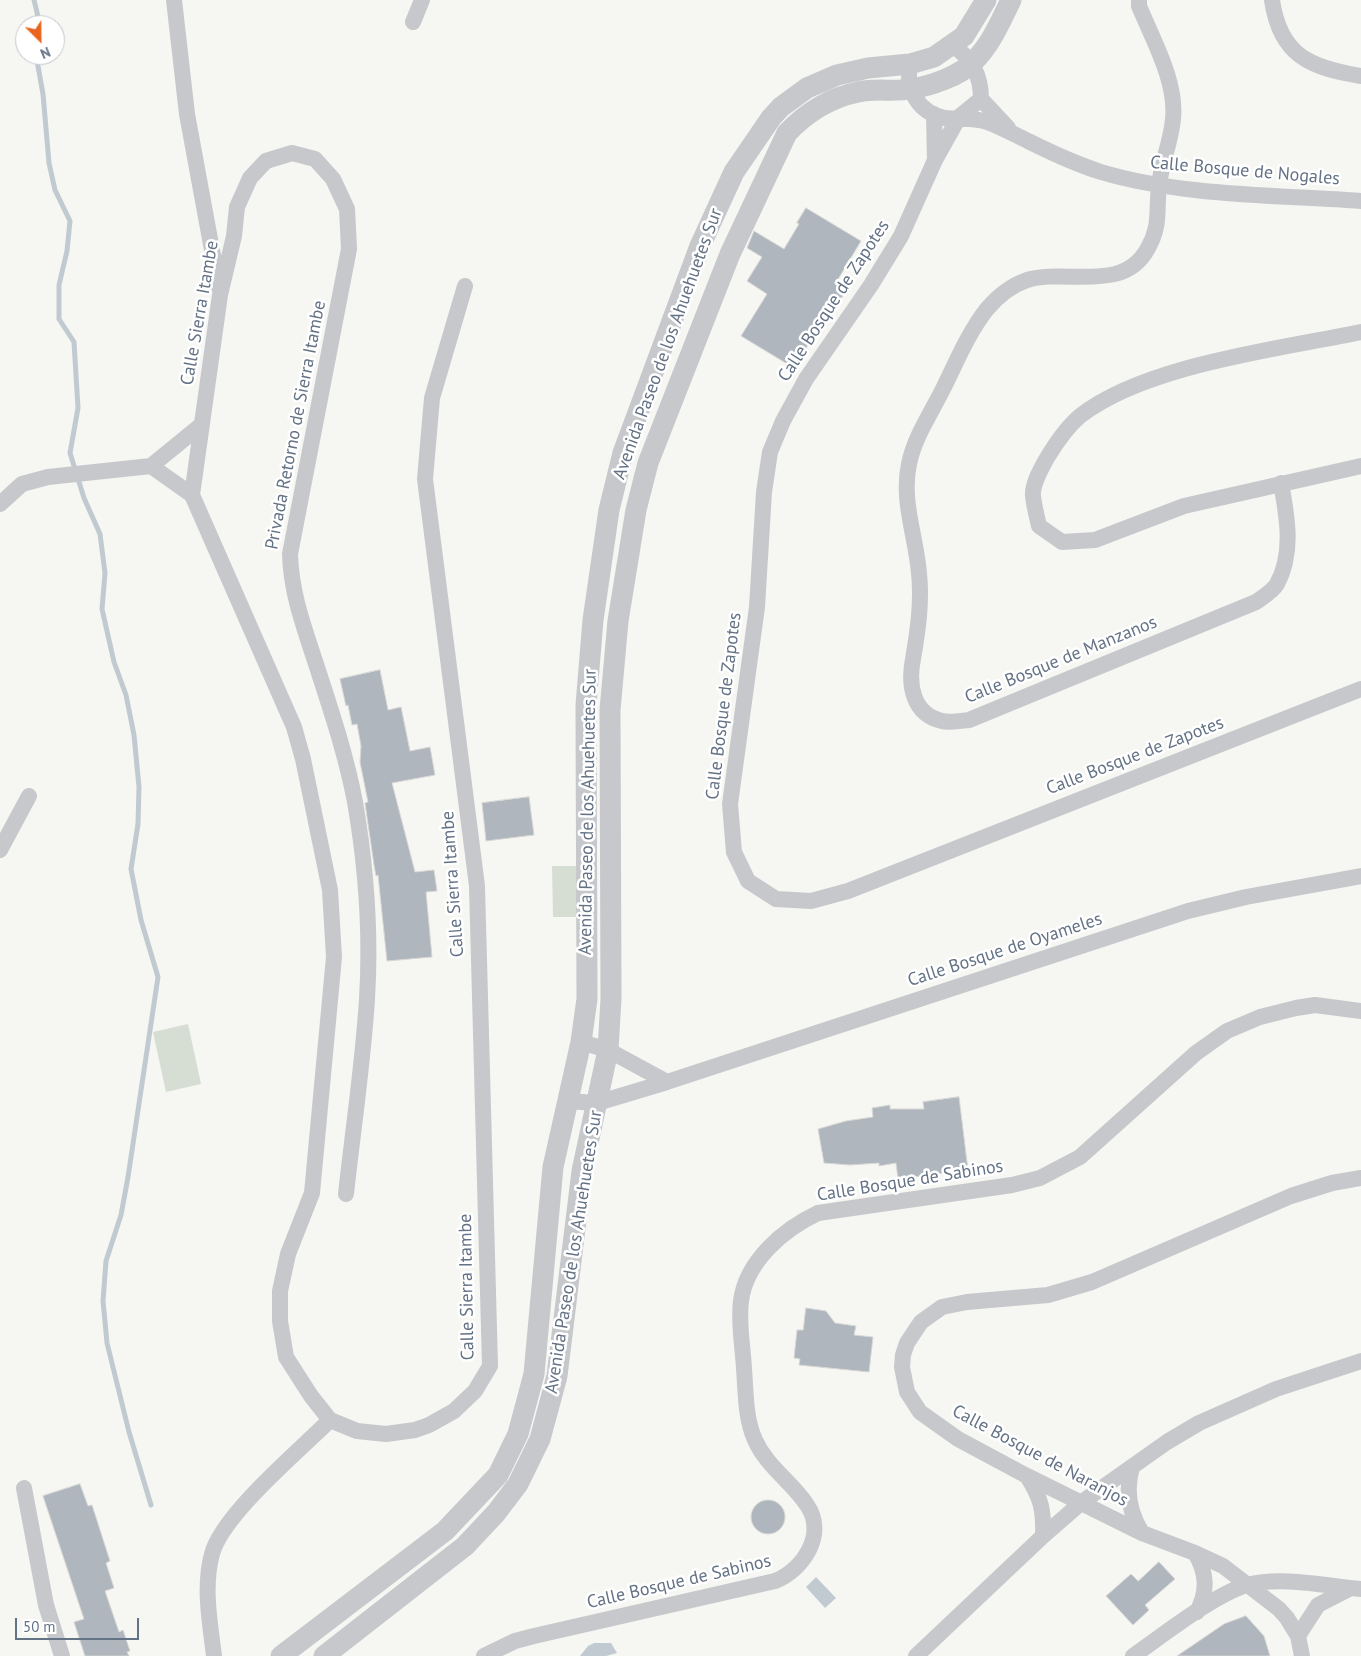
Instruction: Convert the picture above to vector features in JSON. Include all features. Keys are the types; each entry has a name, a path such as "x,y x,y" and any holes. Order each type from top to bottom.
{"street":[{"path":"174,0 187,114 220,295"},
{"path":"413,22 422,0"},
{"name":"Avenida Paseo de los Ahuehuetes Sur","path":"281,1656 445,1531 498,1475 518,1434 534,1374 548,1205 566,1101 580,1042 587,999 586,705 593,620 609,510 623,454 704,238 734,172 771,118 794,97 822,80 852,70 910,64 934,57 952,46 971,27 986,0"},
{"name":"Avenida Paseo de los Ahuehuetes Sur","path":"327,1654 466,1546 496,1513 518,1484 540,1439 557,1376 582,1171 608,1050 611,999 610,710 618,621 636,510 648,463 730,254 787,134 807,114 844,96 870,90 910,89 943,79 972,63 990,39 1010,0"},
{"name":"Calle Bosque de Manzanos","path":"1139,0 1139,6 1170,86 1173,118 1159,186 1158,223 1147,250 1128,270 1104,277 1047,276 1026,280 1006,290 986,310 970,335 922,429 909,464 907,499 919,570 921,605 909,676 913,696 923,712 942,722 969,720 1256,602 1276,585 1286,560 1288,524 1282,483"},
{"path":"1272,0 1274,16 1286,41 1302,58 1327,70 1361,76"},
{"path":"952,46 972,63 980,80 980,99"},
{"path":"910,64 910,89 920,104 934,114"},
{"name":"Calle Bosque de Nogales","path":"980,99 1015,135"},
{"name":"Calle Bosque de Zapotes","path":"980,99 959,117 935,160 902,236 871,285 806,379 783,421 770,452 764,492 757,608 730,804 734,852 748,881 776,899 811,901 848,891 1361,689"},
{"name":"Calle Bosque de Nogales","path":"934,114 946,118 959,117 988,122 1057,156 1092,168 1159,186 1361,201"},
{"name":"Calle Bosque de Zapotes","path":"934,114 935,160"},
{"name":"Privada Retorno de Sierra Itambe","path":"237,207 250,178 266,161 292,152 315,159 333,179 348,210 349,249 344,282 290,554 291,582 297,608 338,733 355,802 362,860 367,932 367,998 346,1194"},
{"name":"Calle Sierra Itambe","path":"192,495 200,426 220,295 234,236 237,207"},
{"name":"Calle Sierra Itambe","path":"330,1420 357,1430 379,1434 401,1433 429,1426 465,1402 483,1380 490,1366 477,886 425,479 426,438 432,398 465,286"},
{"path":"1361,332 1200,365 1152,380 1112,396 1080,417 1056,442 1039,472 1033,495 1039,526 1062,542 1095,540 1184,506 1361,466"},
{"path":"0,504 22,484 56,476 151,466 200,426"},
{"path":"151,466 192,495 294,727 303,759 330,890 334,935 333,978 312,1193 288,1254 282,1282 280,1306 286,1357 330,1420 245,1504 224,1528 212,1552 207,1584 214,1656"},
{"path":"0,850 29,796"},
{"name":"Calle Bosque de Oyameles","path":"596,1103 666,1082 1188,911 1256,895 1361,876"},
{"name":"Calle Bosque de Sabinos","path":"484,1656 515,1641 534,1636 776,1582 789,1575 801,1565 812,1542 812,1515 807,1505 767,1461 754,1438 747,1411 740,1310 746,1285 756,1266 768,1248 791,1228 818,1213 1012,1185 1040,1178 1080,1157 1196,1053 1227,1031 1260,1017 1296,1008 1315,1006 1361,1011"},
{"path":"580,1042 608,1050 666,1082"},
{"path":"566,1101 596,1103"},
{"name":"Calle Bosque de Naranjos","path":"1298,1636 1288,1618 1279,1609 1222,1566 1195,1553 1142,1533 1027,1476 958,1439 920,1412 913,1403 907,1392 902,1367 907,1343 921,1322 942,1307 954,1304 1048,1295 1092,1282 1291,1196 1332,1183 1361,1178"},
{"path":"916,1656 1043,1536 1082,1502 1132,1467 1199,1423 1276,1389 1361,1361"},
{"path":"1132,1467 1129,1478 1129,1501 1136,1523 1142,1533"},
{"path":"1027,1476 1038,1494 1044,1514 1043,1536"},
{"path":"24,1488 46,1605 62,1656"},
{"path":"1195,1553 1205,1578 1204,1596 1197,1612"},
{"path":"1133,1656 1197,1612 1247,1585 1312,1583 1356,1588"},
{"path":"1302,1656 1298,1636 1318,1605 1356,1588"},
{"path":"314,1630 327,1654"}],"shaded area":[{"path":"552,866 577,866 578,917 553,917"},
{"path":"188,1024 201,1084 166,1092 153,1032"},
{"path":"816,1577 836,1598 825,1608 806,1587"},
{"path":"594,1643 611,1643 617,1653 606,1656 580,1656 588,1646"}],"building":[{"path":"806,208 861,241 837,281 848,287 824,327 820,325 794,368 741,336 767,294 747,281 762,257 747,248 754,231 784,249"},
{"path":"380,670 388,710 401,707 410,751 430,747 435,775 392,783 415,872 434,870 437,891 426,892 432,957 387,961 378,875 376,876 374,865 365,803 368,802 360,762 361,746 357,724 352,725 340,679"},
{"path":"529,797 534,835 486,841 482,803"},
{"path":"959,1097 968,1170 898,1179 896,1163 879,1166 879,1163 850,1165 824,1163 818,1129 846,1121 873,1117 872,1108 890,1105 890,1109 924,1109 923,1102"},
{"path":"806,1308 826,1311 835,1323 856,1326 854,1335 873,1337 869,1372 799,1365 800,1359 794,1358 797,1330 803,1330"},
{"path":"80,1484 88,1506 92,1505 110,1561 106,1563 114,1588 105,1591 119,1632 123,1630 130,1651 127,1652 129,1656 85,1656 74,1622 84,1619 43,1496"},
{"path":"768,1500 775,1501 780,1505 784,1510 784,1524 780,1529 775,1533 768,1534 761,1533 756,1529 752,1524 751,1517 752,1510 756,1505 761,1501"},
{"path":"1159,1562 1175,1579 1145,1605 1149,1610 1133,1625 1106,1596 1131,1574 1138,1581"},
{"path":"1246,1616 1264,1636 1270,1656 1177,1656 1224,1624"}],"waterway":[{"path":"34,0 38,15"},
{"path":"38,65 43,94 49,163 55,190 70,221 67,251 59,285 59,319 74,342 78,408 70,453 84,498 100,534 105,573 102,609 114,662 126,695 134,735 139,787 138,824 131,869 141,920 158,977 128,1177 121,1215 106,1261 103,1301 107,1343 129,1432 151,1505"}]}
